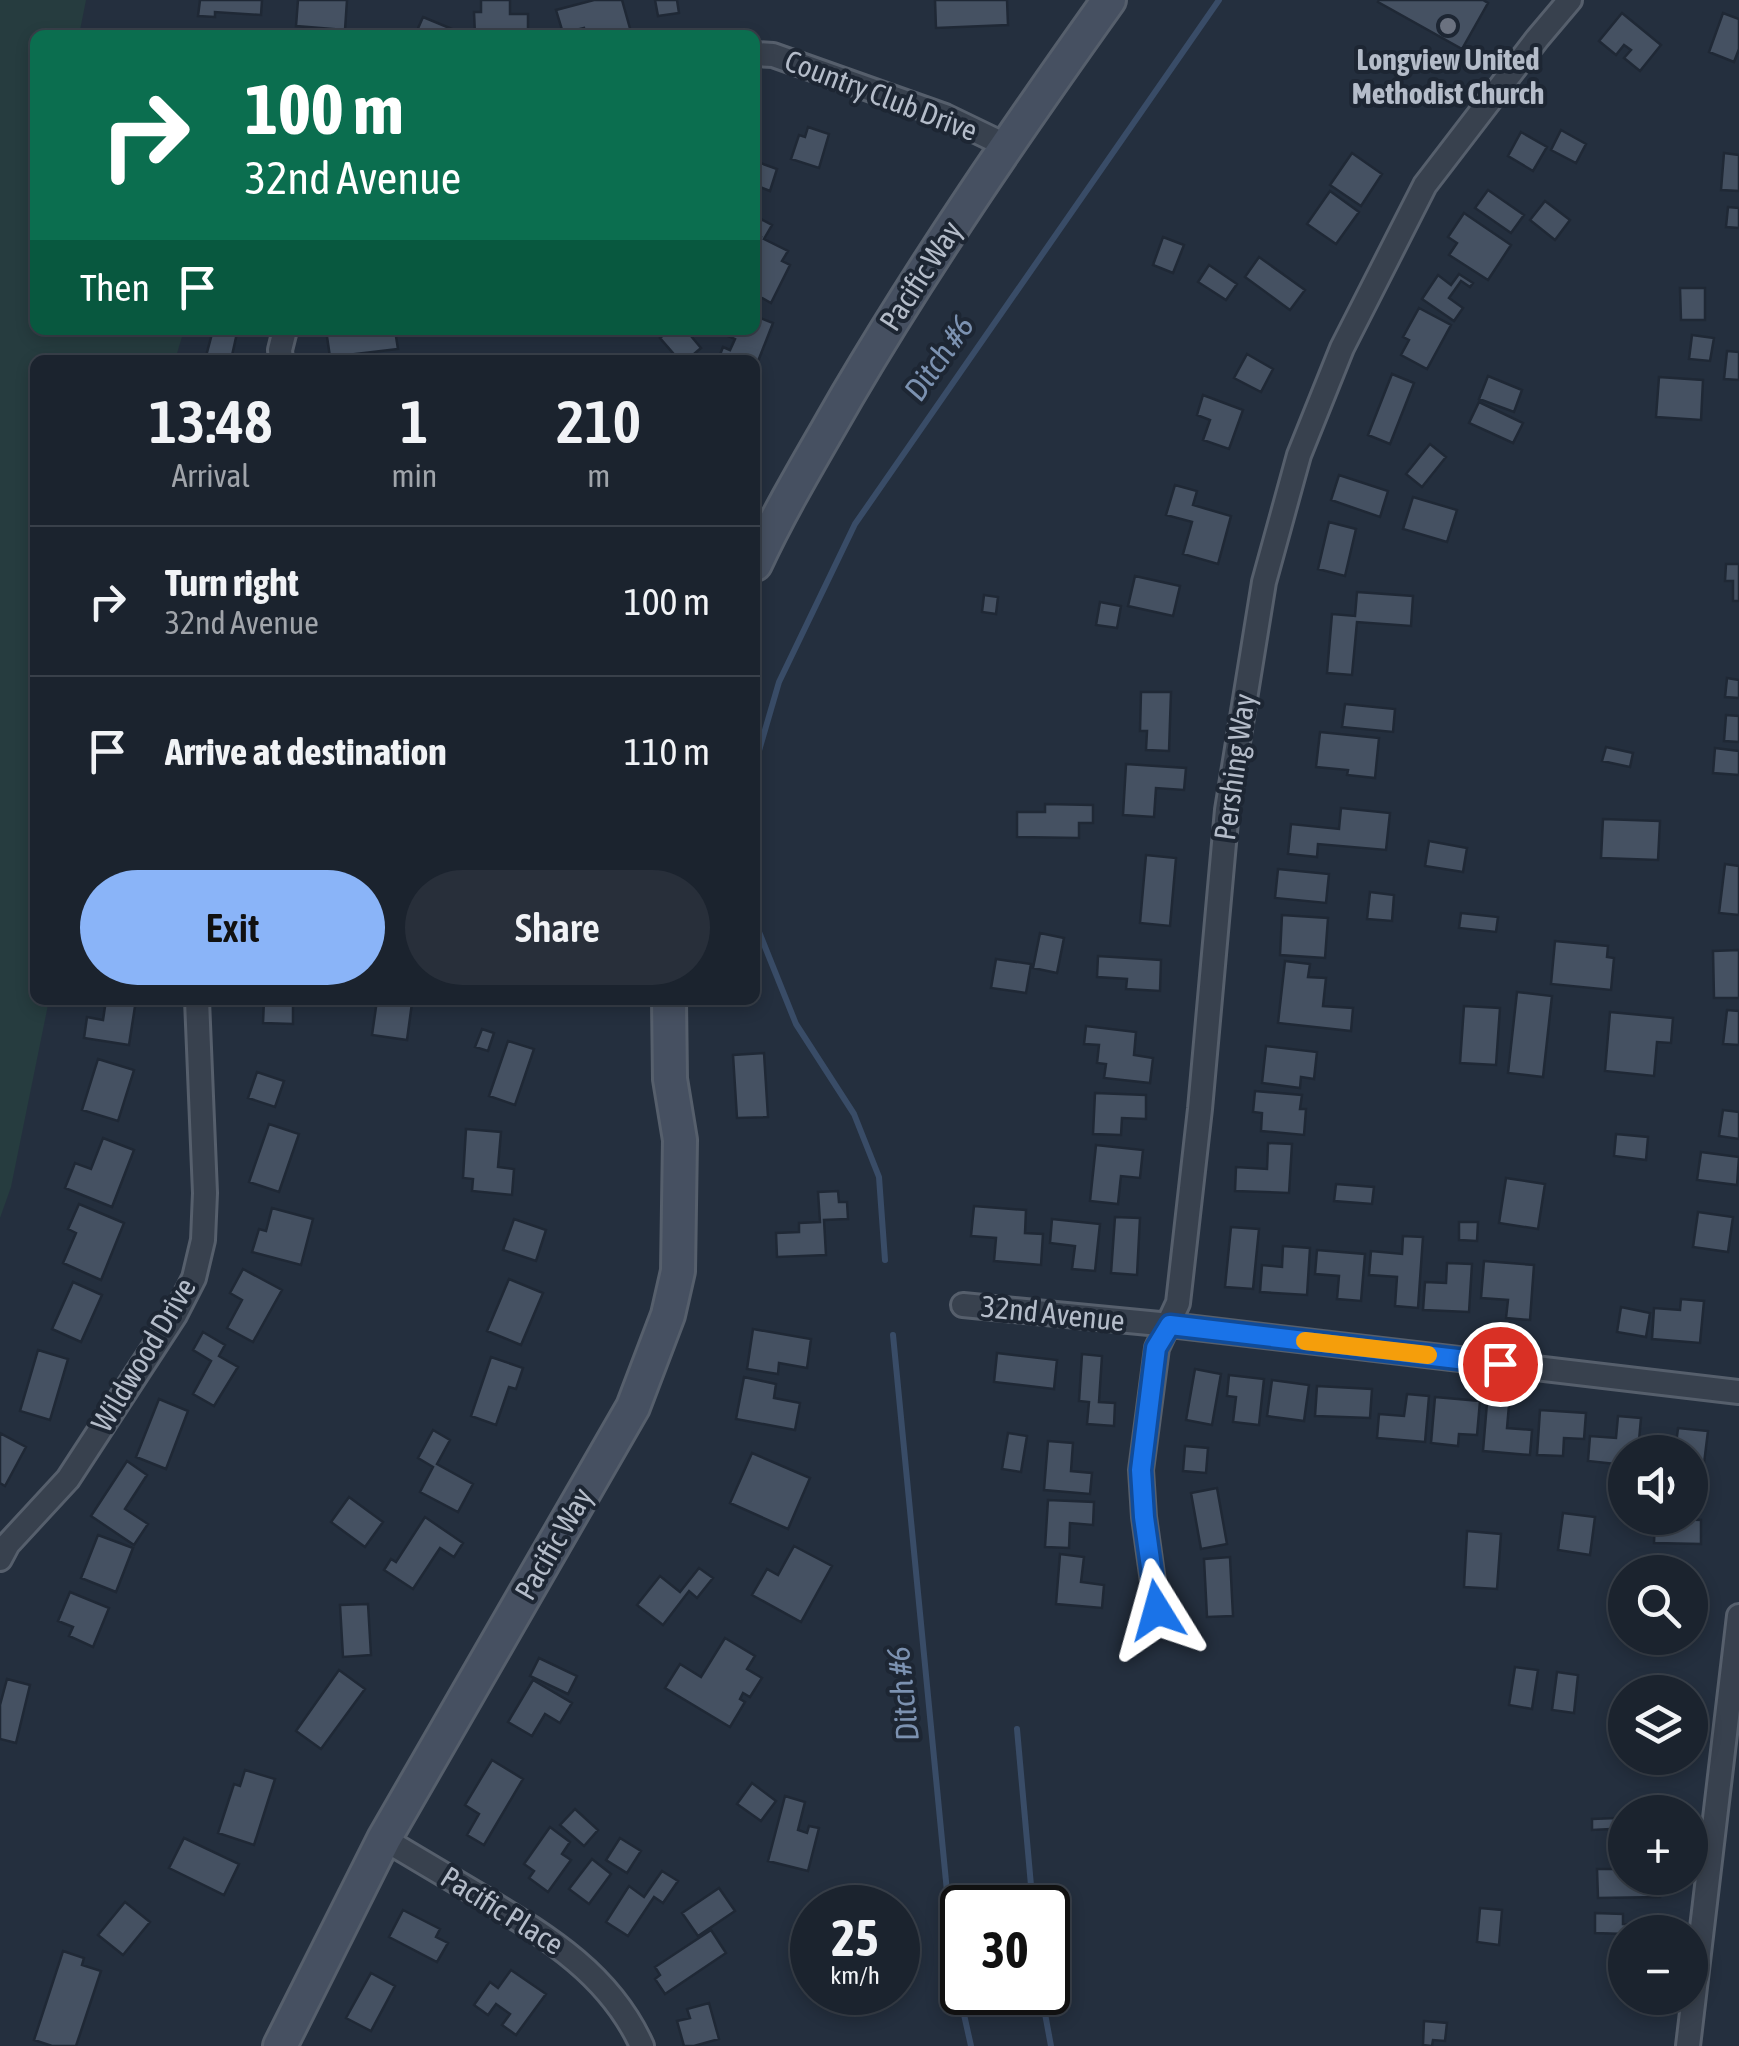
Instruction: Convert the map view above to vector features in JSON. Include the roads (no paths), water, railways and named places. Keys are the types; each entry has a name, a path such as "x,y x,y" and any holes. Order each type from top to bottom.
{"main road":[{"name":"Pacific Way","path":"760,553 776,517 881,339 1005,145 1108,0"},
{"name":"Pacific Way","path":"280,2046 384,1838 633,1406 655,1352 678,1271 680,1140 670,1080 669,1005"}],"street":[{"name":"Pershing Way","path":"1157,1610 1141,1470 1156,1348 1178,1303 1227,810 1264,582 1298,454 1342,348 1425,185 1536,38 1570,0"},
{"name":"Country Club Drive","path":"760,54 773,55 929,110 1005,145"},
{"name":"Wildwood Drive","path":"0,1559 8,1544 68,1479 176,1314 194,1278 203,1240 206,1193 197,1005"},
{"name":"32nd Avenue","path":"963,1305 1170,1325 1739,1392"},
{"path":"1688,2046 1739,1616"},
{"name":"Pacific Place","path":"384,1838 547,1936 579,1961 612,1998 642,2046"}],"waterway":[{"name":"Ditch #6","path":"760,747 779,682 855,524 1219,0"},
{"name":"Ditch #6","path":"760,934 796,1024 854,1114 879,1177 885,1260"},
{"name":"Ditch #6","path":"893,1335 955,1974 971,2046"},
{"path":"1017,1729 1031,1885"},
{"path":"1045,2015 1051,2046"}],"place":[{"name":"Longview United Methodist Church","path":"1448,26"}]}
